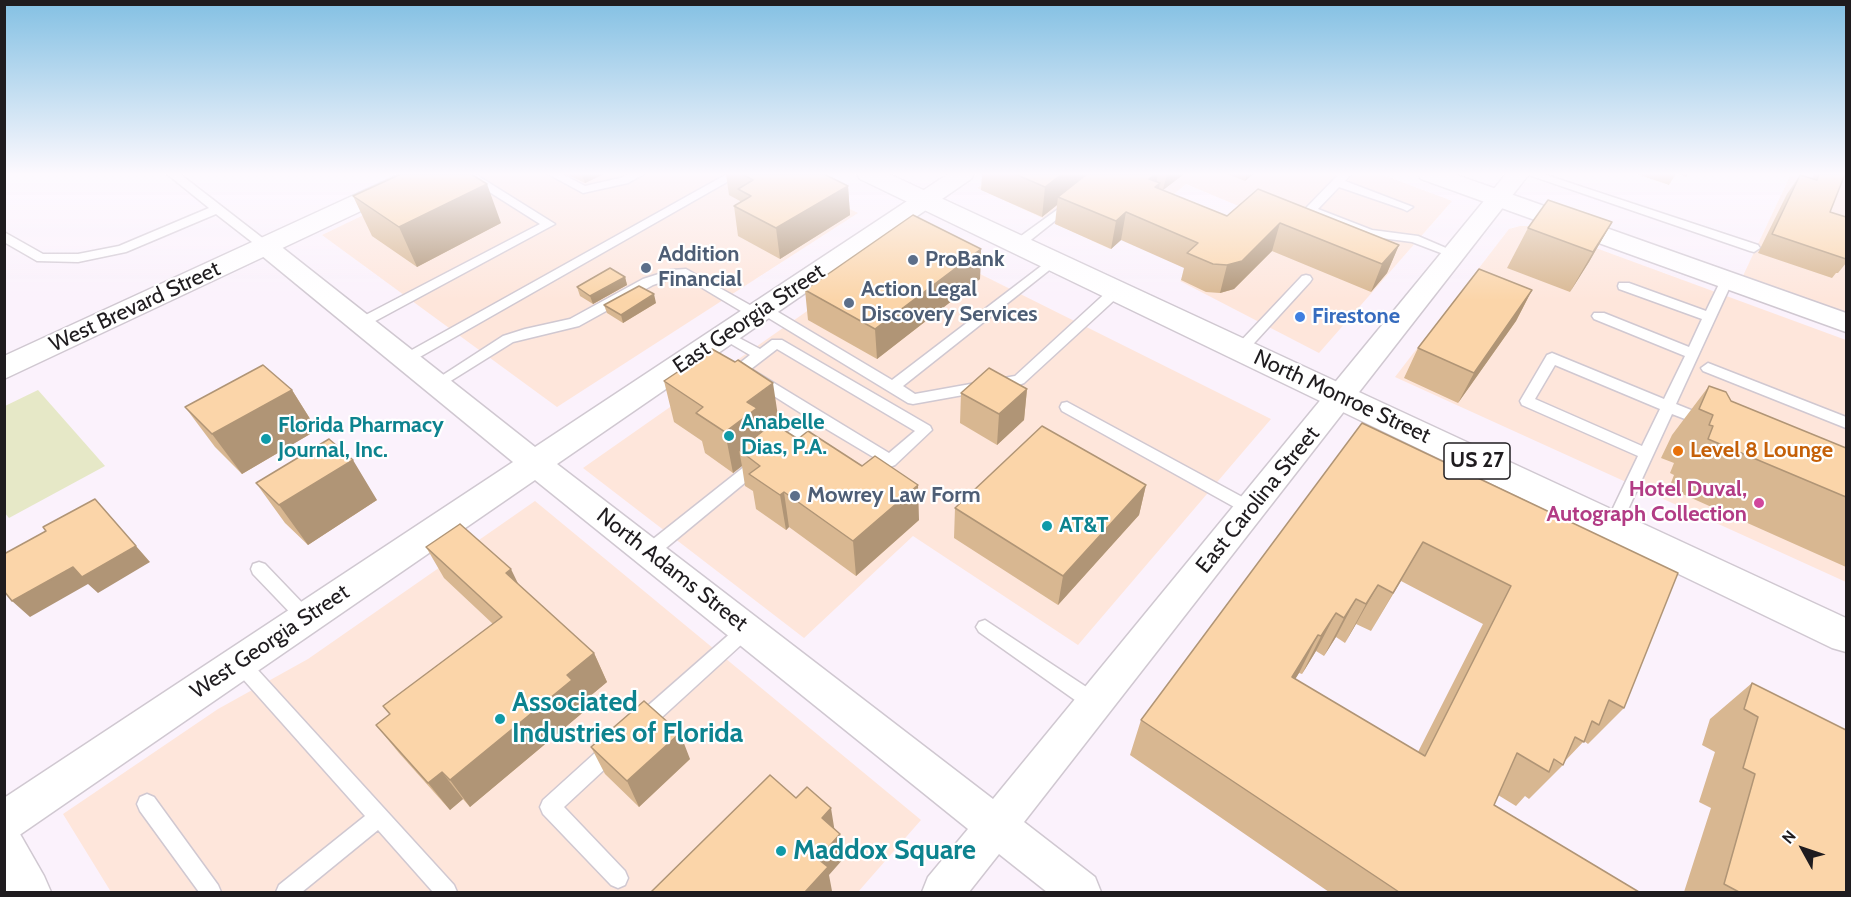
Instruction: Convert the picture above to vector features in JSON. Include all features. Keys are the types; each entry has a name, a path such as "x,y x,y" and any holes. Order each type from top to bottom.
{"main road":[{"name":"West Brevard Street","path":"4,369 330,216"},
{"name":"North Monroe Street","path":"958,216 1846,636"},
{"path":"1549,216 1846,323"},
{"path":"4,850 28,892"}],"street":[{"name":"East Georgia Street","path":"535,463 901,216"},
{"name":"East Carolina Street","path":"943,892 1096,704 1485,216"},
{"name":"North Adams Street","path":"265,246 535,463 1080,892"},
{"name":"West Georgia Street","path":"4,822 535,463"}],"lane":[{"path":"4,236 29,253 41,258 78,258 122,249 201,216"},
{"path":"226,216 265,246"},
{"path":"361,323 549,224 535,216"},
{"path":"406,359 661,216"},
{"path":"1018,244 1055,216"},
{"path":"1325,216 1370,233 1414,239 1454,254"},
{"path":"1658,216 1754,248"},
{"path":"893,387 1053,261"},
{"path":"436,384 508,339 525,333 574,323 648,282 671,274 686,273 760,311 913,399 1019,380 1116,291"},
{"path":"1240,349 1306,279"},
{"path":"1613,525 1727,280"},
{"path":"1624,286 1710,317"},
{"path":"1599,316 1693,354"},
{"path":"726,334 760,355"},
{"path":"777,343 925,430 890,461 817,417 741,369 777,343"},
{"path":"1647,454 1527,401 1552,358 1720,428"},
{"path":"1708,368 1846,423"},
{"path":"1067,407 1251,509"},
{"path":"649,552 817,417"},
{"path":"259,569 306,618"},
{"path":"985,627 1096,704"},
{"path":"618,878 550,807 747,629"},
{"path":"240,663 447,892"},
{"path":"147,804 211,892"},
{"path":"286,892 380,817"}],"shaded area":[{"name":"Addition Financial","path":"362,216 854,216 557,407 322,235"},
{"name":"Firestone","path":"1038,216 1149,216 1110,249"},
{"name":"Firestone","path":"1249,216 1439,216 1319,353 1180,281"},
{"path":"1771,216 1846,216 1846,318 1741,280"},
{"path":"1536,226 1846,340 1846,582 1395,377 1509,229"},
{"path":"910,239 1271,419 1078,645 913,536 804,638 583,468"},
{"path":"535,501 921,820 858,892 111,892 63,814 218,709 308,659"}],"green space":[{"path":"38,390 105,466 9,518 4,512 5,406"}],"building":[{"path":"382,216 422,216 399,227"},
{"path":"753,216 797,216 776,228"},
{"path":"912,216 981,249 875,329 805,290"},
{"path":"1104,216 1122,216 1116,221"},
{"path":"1135,216 1326,216 1399,245 1382,264 1280,223 1242,261 1227,265 1213,264 1187,253 1198,243"},
{"path":"1537,216 1594,216 1612,222 1593,252 1528,228"},
{"path":"1781,216 1846,217 1846,259 1772,234"},
{"path":"610,268 625,277 590,296 577,287"},
{"path":"1479,269 1532,290 1474,373 1418,348"},
{"path":"639,286 654,294 621,315 604,305"},
{"path":"712,349 735,362 738,360 773,383 747,402 757,408 725,432 696,413 703,407 664,381"},
{"path":"263,365 292,390 212,434 185,407"},
{"path":"989,368 1027,389 999,414 961,393"},
{"path":"1709,386 1726,392 1731,401 1846,448 1846,497 1708,439 1713,426 1709,425 1713,415 1699,409"},
{"path":"773,423 798,439 808,431 862,466 875,456 918,485 853,541 784,492 780,495 749,474 760,466 739,450"},
{"path":"1362,423 1678,573 1624,708 1609,700 1599,725 1592,721 1584,742 1575,737 1563,765 1554,759 1549,772 1517,753 1494,805 1639,892 1399,892 1141,720","holes":["1423,542 1511,586 1425,756 1292,677 1318,635 1321,636 1336,613 1344,618 1356,599 1366,604 1378,585 1393,593"]},
{"name":"AT&T","path":"1042,426 1146,485 1063,576 955,508"},
{"path":"329,439 353,460 279,505 256,483"},
{"path":"95,499 136,546 82,577 73,567 12,601 4,591 4,554 46,531 43,527"},
{"path":"460,524 511,569 506,573 594,653 567,675 572,680 450,780 442,772 428,783 376,725 390,714 383,706 502,617 426,547"},
{"path":"1752,683 1846,730 1846,892 1739,892 1724,884 1755,774 1743,768 1758,717 1744,709"},
{"path":"644,701 680,733 627,781 591,747"},
{"name":"Maddox Square","path":"770,775 796,798 807,787 831,808 822,818 840,834 818,859 828,867 805,892 651,892"}],"place":[{"name":"ProBank","path":"913,260"},
{"name":"Addition Financial","path":"646,268"},
{"name":"Action Legal Discovery Services","path":"849,303"},
{"name":"Firestone","path":"1300,317"},
{"name":"Anabelle Dias, P.A.","path":"729,436"},
{"name":"Florida Pharmacy Journal, Inc.","path":"266,439"},
{"name":"Level 8 Lounge","path":"1678,451"},
{"name":"Mowrey Law Form","path":"795,496"},
{"name":"Hotel Duval, Autograph Collection","path":"1759,503"},
{"name":"AT&T","path":"1047,526"},
{"name":"Associated Industries of Florida","path":"500,719"},
{"name":"Maddox Square","path":"781,851"}]}
